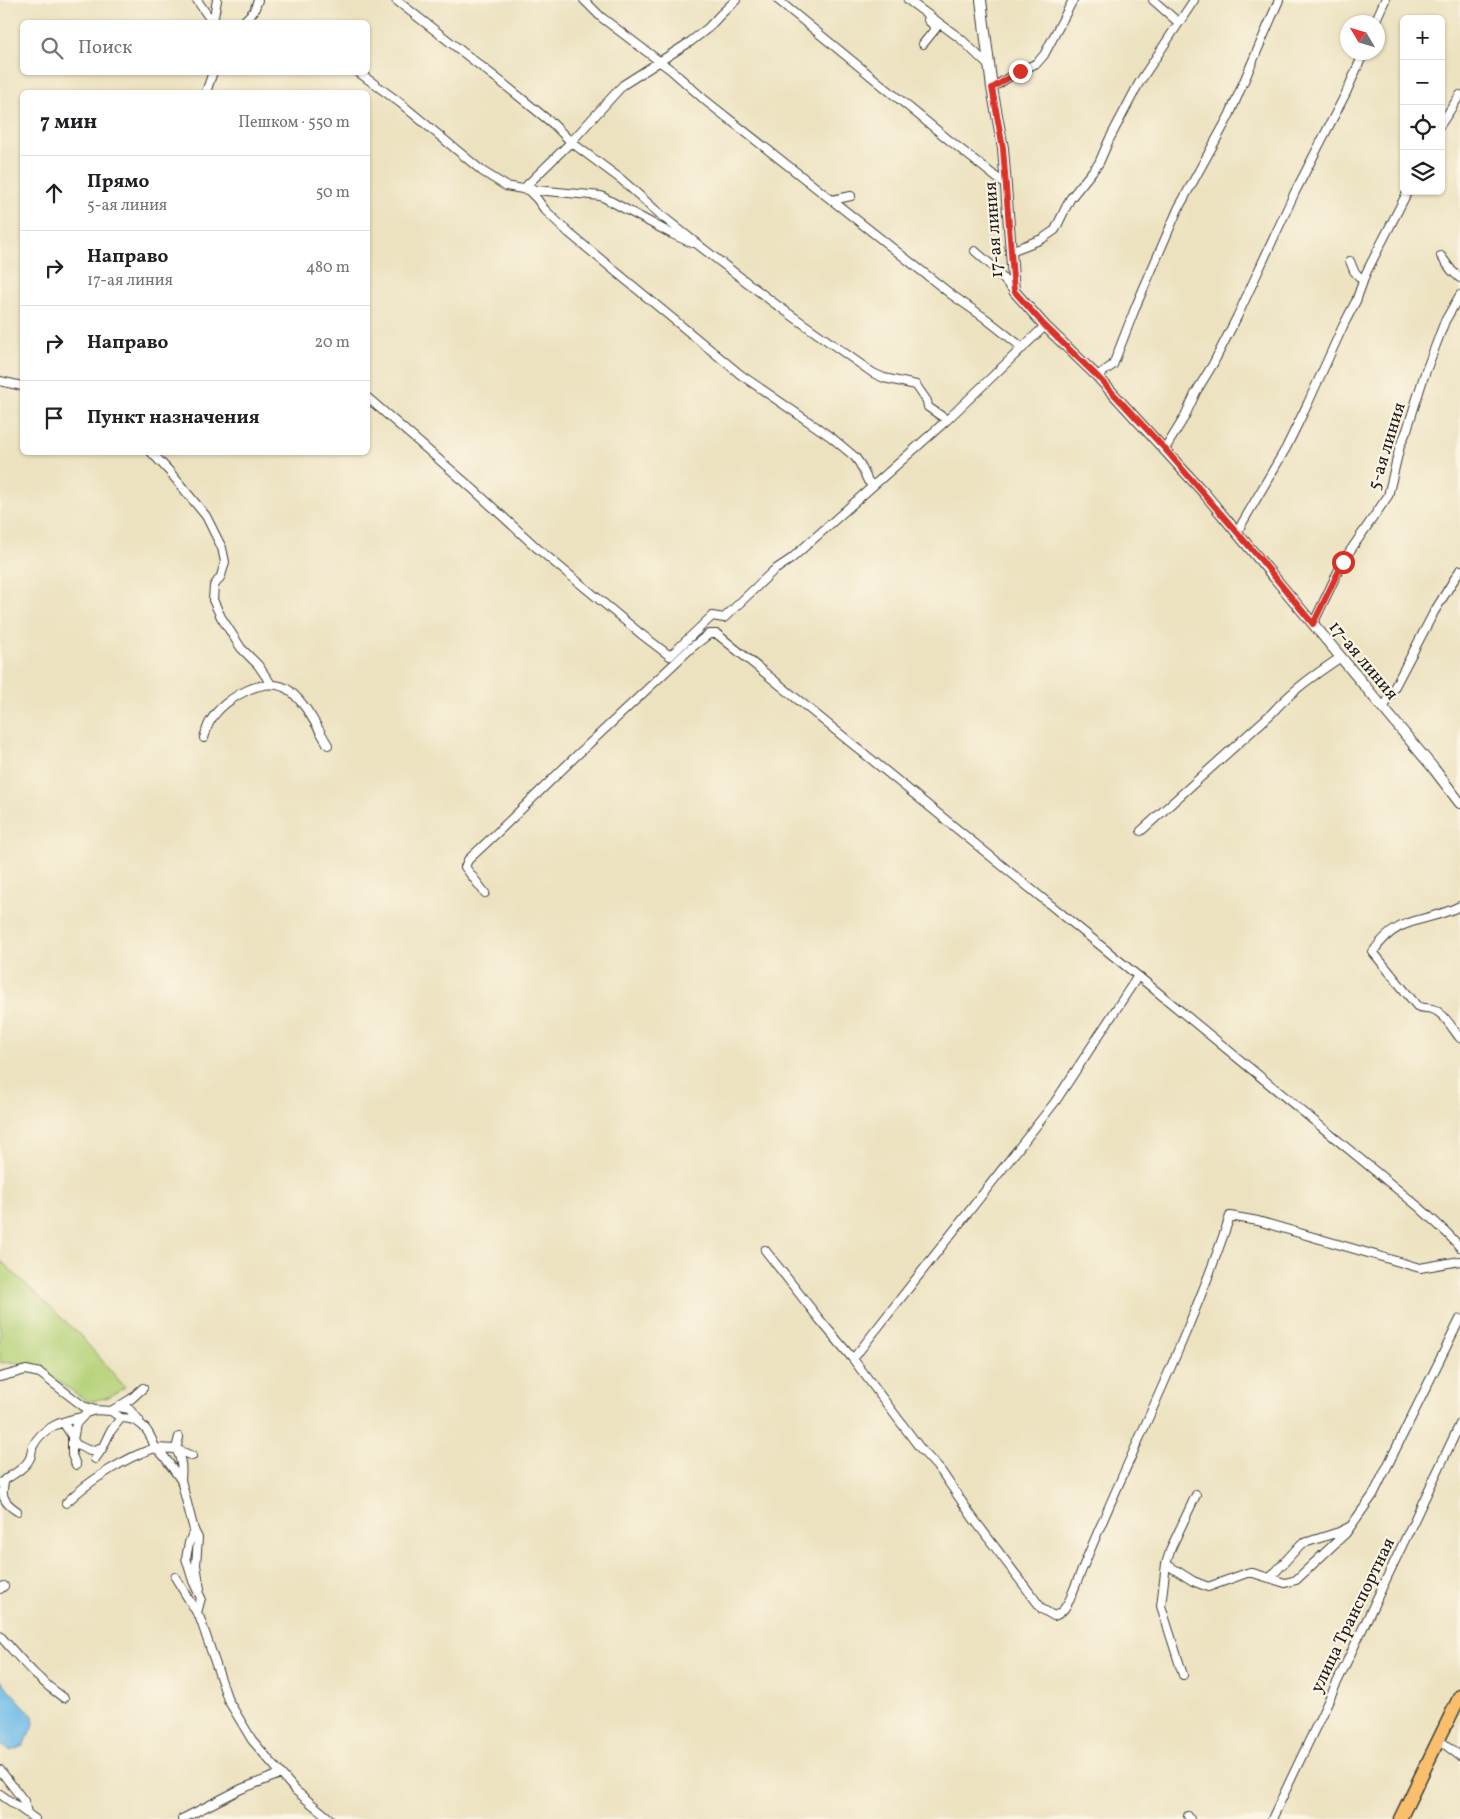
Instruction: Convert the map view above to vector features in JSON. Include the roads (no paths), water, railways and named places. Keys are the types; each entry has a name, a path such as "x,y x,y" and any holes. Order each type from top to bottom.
{"main road":[{"path":"1400,1819 1460,1696"}],"street":[{"path":"197,0 212,20"},
{"path":"213,20 217,0"},
{"path":"245,20 254,11 258,0"},
{"path":"396,0 553,124 571,142 622,180 662,216 774,303 873,373 884,378 916,384 927,401 928,407 947,420"},
{"path":"584,0 601,17 659,61 706,101 952,295 1023,348"},
{"path":"523,189 571,142 623,85 690,42 708,28 736,0"},
{"path":"778,0 1006,185"},
{"path":"908,0 961,39 989,66"},
{"name":"17-ая линия","path":"981,0 992,88 1001,130 1014,291 1045,326 1097,376 1165,449 1237,532 1434,769 1460,803"},
{"path":"992,88 1014,74 1037,63 1044,55 1073,0"},
{"path":"1153,0 1179,23"},
{"path":"1011,251 1042,239 1055,230 1070,199 1099,163 1108,140 1139,83 1194,0"},
{"path":"1097,376 1113,365 1178,209 1228,116 1279,0"},
{"path":"1378,15 1385,0"},
{"path":"921,11 936,28 923,44"},
{"path":"1165,449 1184,418 1196,392 1237,318 1295,192 1346,93 1360,60"},
{"path":"207,90 211,75"},
{"path":"362,75 399,102 482,171 506,186 601,196 672,234 701,247"},
{"path":"1445,118 1460,94"},
{"path":"523,189 528,190 544,210 569,233 741,375 831,437 855,457 873,486"},
{"path":"1237,532 1266,484 1293,433 1356,301 1363,281 1406,195"},
{"path":"832,200 851,196"},
{"path":"975,251 990,264 1014,291"},
{"path":"1440,256 1460,278"},
{"path":"1350,261 1354,271 1363,281"},
{"name":"5-ая линия","path":"1313,624 1343,562 1388,496 1400,446 1424,376 1445,322 1460,295"},
{"path":"370,400 474,490 537,548 670,656 712,616 724,618 773,571 792,559 947,420 1045,326"},
{"path":"0,381 20,386"},
{"path":"154,455 169,470 206,516 222,548 225,562 222,576 214,586 213,600 221,617 241,648 258,665 271,684"},
{"path":"1383,709 1434,612 1460,570"},
{"path":"485,893 465,866 468,860 575,756 691,648 709,634 717,634 1420,1208 1447,1232 1460,1247"},
{"path":"1141,831 1272,713 1283,700 1341,657"},
{"path":"204,738 210,720 222,706 245,692 271,684 281,686 291,692 312,719 328,745"},
{"path":"1460,906 1403,924 1381,940 1373,952 1416,1006 1432,1009 1440,1014 1460,1038"},
{"path":"853,1359 1055,1102 1138,976"},
{"path":"765,1250 941,1471 973,1518 1042,1609 1054,1616 1059,1614 1070,1599 1167,1378 1217,1255 1230,1216 1258,1221 1420,1268 1460,1261"},
{"path":"1166,1564 1193,1581 1208,1587 1247,1573 1253,1573 1285,1583 1296,1580 1334,1545 1351,1526 1373,1495 1460,1319"},
{"path":"0,1377 26,1370 40,1373 83,1406 95,1410"},
{"path":"114,1409 131,1399 143,1388"},
{"path":"114,1409 121,1418"},
{"path":"76,1465 72,1455 76,1424 86,1413 95,1410 129,1409 152,1435 155,1448 163,1454 180,1480 194,1530 188,1543 186,1558 193,1581 201,1598 197,1613"},
{"path":"17,1511 3,1497 2,1486 24,1466 30,1458 32,1448 41,1436 56,1424 82,1417"},
{"path":"121,1418 130,1418 142,1424"},
{"path":"95,1459 110,1432 121,1418"},
{"path":"63,1422 77,1445 90,1452 103,1447"},
{"name":"улица Транспортная","path":"1272,1819 1460,1424"},
{"path":"179,1437 176,1449 180,1456 182,1468 180,1480"},
{"path":"66,1503 77,1492 120,1463 140,1453 155,1448 176,1449 192,1456"},
{"path":"1184,1675 1161,1606 1166,1564 1171,1548 1196,1495"},
{"path":"1270,1578 1301,1544 1351,1526"},
{"path":"175,1577 197,1613 228,1700 252,1740 295,1790 330,1819"},
{"path":"0,1636 41,1682 64,1698"},
{"path":"1439,1740 1460,1756"},
{"path":"0,1770 24,1801 27,1813"},
{"path":"182,1819 241,1789 280,1774"},
{"path":"0,1794 35,1819"}],"water":[{"path":"0,1680 33,1716 34,1724 23,1746 11,1751 0,1744"}]}
